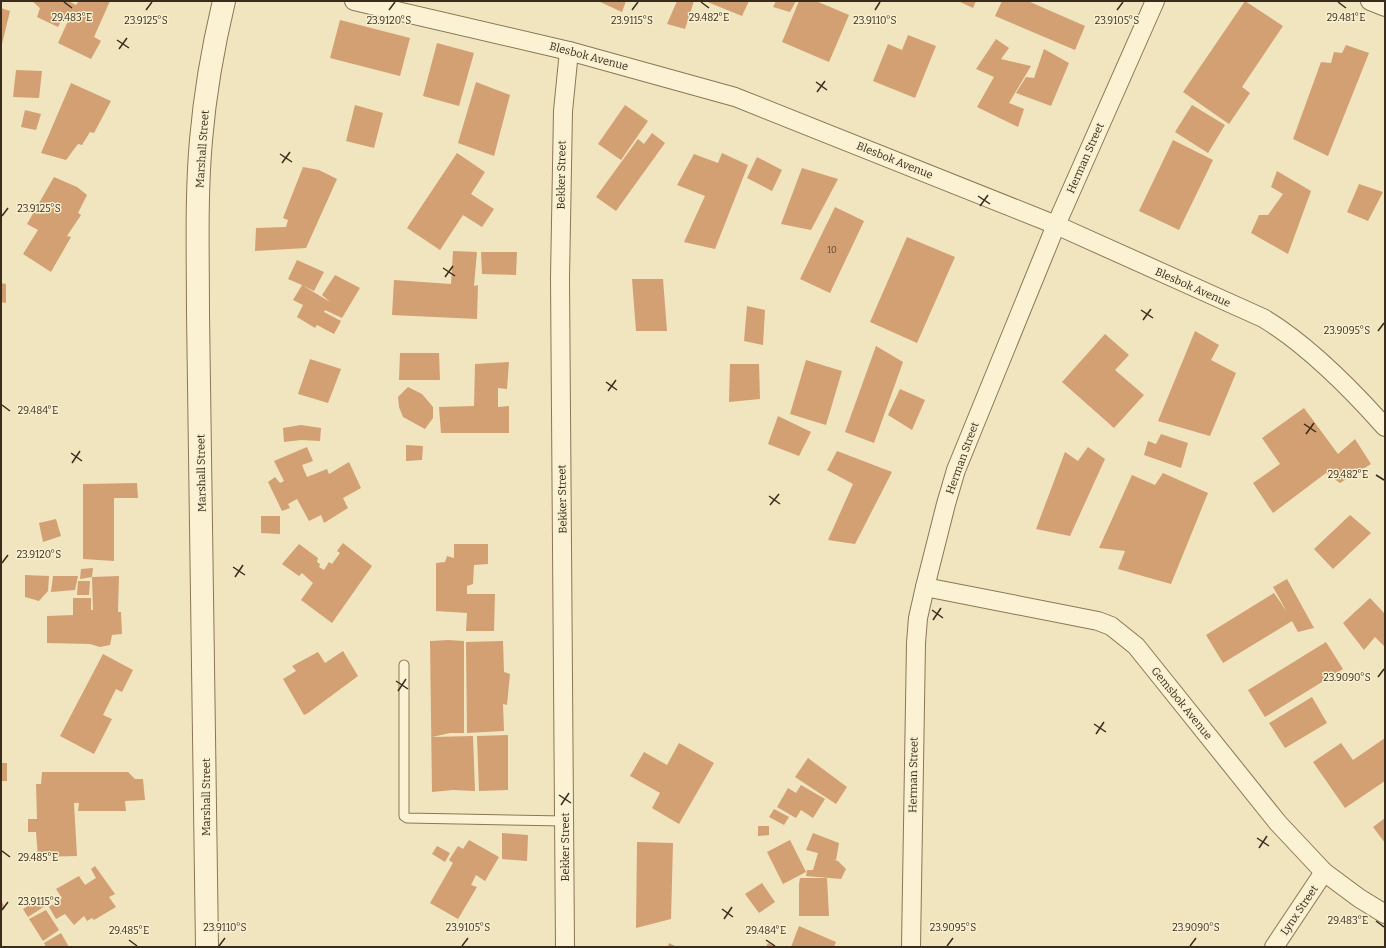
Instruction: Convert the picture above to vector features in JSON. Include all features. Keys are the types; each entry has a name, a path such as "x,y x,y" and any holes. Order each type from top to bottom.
{"street":[{"name":"Marshall Street","path":"207,947 198,314 199,227 201,141 215,38 224,1"},
{"name":"Blesbok Avenue","path":"354,1 569,51 735,97 1056,225 1263,318 1285,332 1367,406 1385,427"},
{"name":"Herman Street","path":"910,947 916,643 918,618 946,504 956,470 1056,225 1155,1"},
{"path":"1370,1 1385,7"},
{"name":"Bekker Street","path":"565,947 560,278 563,111 569,51"},
{"name":"Gemsbok Avenue","path":"925,587 1098,621 1111,626 1136,646 1278,823 1324,872 1359,898 1385,914"},
{"name":"Lynx Street","path":"1274,947 1324,872"}],"lane":[{"path":"404,664 404,816 407,818 565,821"}],"building":[{"path":"32,1 68,1 76,5 79,1 110,1 94,37 101,41 91,59 58,43 68,21 63,17 58,27 37,17 40,8"},
{"path":"598,1 626,1 622,12"},
{"path":"677,1 694,1 685,29 667,24"},
{"path":"705,1 749,1 742,16"},
{"path":"776,1 796,1 790,12 773,7"},
{"path":"799,1 816,1 849,15 829,62 782,42"},
{"path":"958,1 976,1 973,8"},
{"path":"1002,1 1028,1 1085,26 1075,50 995,16"},
{"path":"1245,1 1283,26 1242,87 1250,93 1229,124 1183,92"},
{"path":"1,8 10,11 2,44 1,44"},
{"path":"340,20 410,38 400,76 330,58"},
{"path":"908,35 936,46 915,98 873,81 888,44 902,50"},
{"path":"996,39 1009,48 1001,59 1031,66 1009,103 1024,109 1018,127 977,107 994,77 976,69"},
{"path":"437,43 474,53 459,106 423,96"},
{"path":"1346,45 1369,53 1328,156 1293,139 1321,62 1331,63 1334,52 1342,53"},
{"path":"1044,49 1069,63 1051,106 1016,93 1026,77 1034,78"},
{"path":"16,70 42,71 39,98 13,97"},
{"path":"476,82 510,95 494,156 458,143"},
{"path":"71,83 111,101 94,133 90,132 82,145 78,144 66,160 41,153"},
{"path":"355,105 383,113 374,148 346,141"},
{"path":"625,105 648,121 621,160 598,144"},
{"path":"1192,105 1225,125 1208,153 1175,132"},
{"path":"25,110 41,114 36,130 21,127"},
{"path":"652,133 665,143 616,211 596,197 638,139 644,144"},
{"path":"1173,140 1213,160 1179,230 1139,211"},
{"path":"457,153 485,172 471,194 494,209 482,227 463,215 440,250 407,228"},
{"path":"722,153 748,165 715,249 684,242 705,196 677,185 694,154 718,163"},
{"path":"757,157 782,170 772,191 747,178"},
{"path":"303,167 319,170 337,179 306,248 255,251 256,228 286,227 288,220 283,218"},
{"path":"802,168 838,179 811,230 781,224"},
{"path":"1277,171 1311,191 1288,254 1251,233 1259,215 1268,215 1283,194 1271,187"},
{"path":"54,177 77,187 87,195 78,213 81,215 67,236 71,237 51,272 23,254 38,230 27,224"},
{"path":"1359,184 1383,192 1368,221 1347,212"},
{"path":"835,207 864,221 830,293 800,279"},
{"path":"907,237 955,257 917,343 870,322"},
{"path":"453,251 477,252 474,286 478,285 477,319 392,315 394,280 451,284"},
{"path":"481,252 517,252 516,275 482,274"},
{"path":"297,260 324,272 314,291 288,279"},
{"path":"335,275 360,288 342,318 325,310 324,312 341,321 334,334 317,325 315,328 297,317 303,305 293,300 302,285 330,302 322,295"},
{"path":"632,279 663,279 667,331 636,331"},
{"path":"1,283 6,284 6,303 1,302"},
{"path":"747,306 765,310 763,345 744,341"},
{"path":"1195,331 1219,345 1211,360 1236,373 1210,436 1158,421"},
{"path":"1105,334 1129,355 1115,370 1144,395 1114,428 1062,382"},
{"path":"876,346 903,362 874,443 845,432"},
{"path":"400,353 439,353 440,380 399,380"},
{"path":"310,359 341,369 328,403 298,394"},
{"path":"806,360 842,371 826,425 790,414"},
{"path":"509,362 507,389 498,388 498,407 509,406 509,433 441,433 439,407 474,406 475,364"},
{"path":"730,364 759,364 760,399 729,402"},
{"path":"408,387 422,394 433,407 433,418 425,429 403,417 399,407 398,397"},
{"path":"900,389 925,400 912,430 888,415"},
{"path":"1304,408 1338,454 1355,439 1371,464 1340,483 1326,473 1273,513 1253,483 1280,464 1262,438"},
{"path":"778,416 811,432 799,456 768,444"},
{"path":"301,425 321,428 320,441 301,440 284,442 283,428"},
{"path":"1161,434 1188,443 1181,468 1144,455 1148,441 1156,444"},
{"path":"406,445 423,446 422,460 406,461"},
{"path":"307,447 313,461 302,465 307,477 327,469 329,474 349,462 361,488 343,498 348,508 324,523 321,515 309,521 297,499 288,504 290,508 282,511 268,482 275,477 280,483 284,481 274,461"},
{"path":"1088,447 1105,459 1070,536 1036,529 1065,452 1078,461"},
{"path":"837,451 892,472 855,544 828,540 853,484 827,470"},
{"path":"1163,473 1208,493 1171,584 1118,569 1125,551 1099,548 1132,475 1155,485"},
{"path":"137,483 138,498 114,498 114,561 83,559 83,484"},
{"path":"1350,515 1371,533 1333,569 1314,549"},
{"path":"261,516 280,516 280,534 261,533"},
{"path":"56,519 61,536 43,542 39,523"},
{"path":"343,543 372,566 332,623 301,600 313,583 302,573 299,576 282,564 299,544 318,558 317,562 320,564 319,567 324,570 329,562 332,564 340,553 337,551"},
{"path":"454,544 488,544 488,564 474,565 473,584 467,586 467,594 495,594 494,631 466,631 467,613 436,611 436,563 445,562 447,556 454,558"},
{"path":"93,568 92,577 80,579 81,569"},
{"path":"25,575 49,576 48,591 39,601 25,597"},
{"path":"53,576 78,576 75,590 51,592"},
{"path":"119,576 118,612 121,612 122,634 112,635 110,645 100,647 90,644 47,643 47,616 73,615 73,598 91,598 91,610 93,610 92,577"},
{"path":"1287,579 1314,628 1298,632 1292,621 1223,663 1206,635 1274,593 1287,612 1273,587"},
{"path":"78,581 90,581 89,595 77,595"},
{"path":"1370,598 1385,614 1385,647 1375,637 1364,650 1343,623"},
{"path":"430,641 464,641 464,733 450,733 432,737 473,736 475,791 453,790 432,792"},
{"path":"503,641 504,672 510,674 507,705 503,704 504,731 467,733 466,642"},
{"path":"1326,642 1343,669 1265,717 1248,690"},
{"path":"343,651 358,676 304,715 283,679 296,671 292,666 318,652 325,663"},
{"path":"103,654 133,670 122,692 116,689 103,715 112,719 94,754 60,736"},
{"path":"1312,697 1327,723 1285,748 1269,723"},
{"path":"508,735 508,790 479,791 477,736"},
{"path":"1385,738 1385,781 1345,808 1313,762 1341,743 1353,760"},
{"path":"679,743 714,763 679,824 652,808 660,793 630,776 644,752 667,765"},
{"path":"808,758 847,787 836,804 795,777"},
{"path":"1,763 7,763 7,781 1,781"},
{"path":"42,772 128,772 135,779 143,779 145,800 125,801 126,811 78,811 79,803 74,803 77,856 38,857 36,832 28,832 28,819 37,819 36,784 41,784"},
{"path":"801,785 825,799 813,818 801,810 796,818 777,807 788,788 796,793"},
{"path":"774,809 789,817 784,825 769,817"},
{"path":"1385,818 1385,843 1373,827"},
{"path":"758,826 769,826 769,835 758,836"},
{"path":"502,833 528,835 527,861 502,859"},
{"path":"813,833 839,843 836,860 832,859 838,861 846,869 841,879 806,876 807,870 813,870 818,853 806,850"},
{"path":"469,840 499,857 485,881 476,875 471,885 477,887 458,919 430,903 453,863 449,860 458,846 463,849"},
{"path":"790,840 806,872 783,884 767,852"},
{"path":"637,842 673,843 671,919 636,928"},
{"path":"437,846 450,853 445,862 432,854"},
{"path":"95,866 115,894 109,897 116,907 94,920 92,918 87,921 84,916 74,925 65,914 56,919 49,907 62,898 56,889 79,876 85,885 96,878 91,869"},
{"path":"800,878 827,878 829,916 799,916"},
{"path":"762,883 775,902 759,913 745,894"},
{"path":"40,898 45,906 28,917 23,909"},
{"path":"1,900 5,908 1,910"},
{"path":"46,910 59,930 43,941 29,919"},
{"path":"799,926 836,942 834,947 791,947"},
{"path":"61,933 69,947 46,947 44,943"},
{"path":"669,943 677,947 668,947"},
{"path":"768,943 778,947 766,947"}]}
